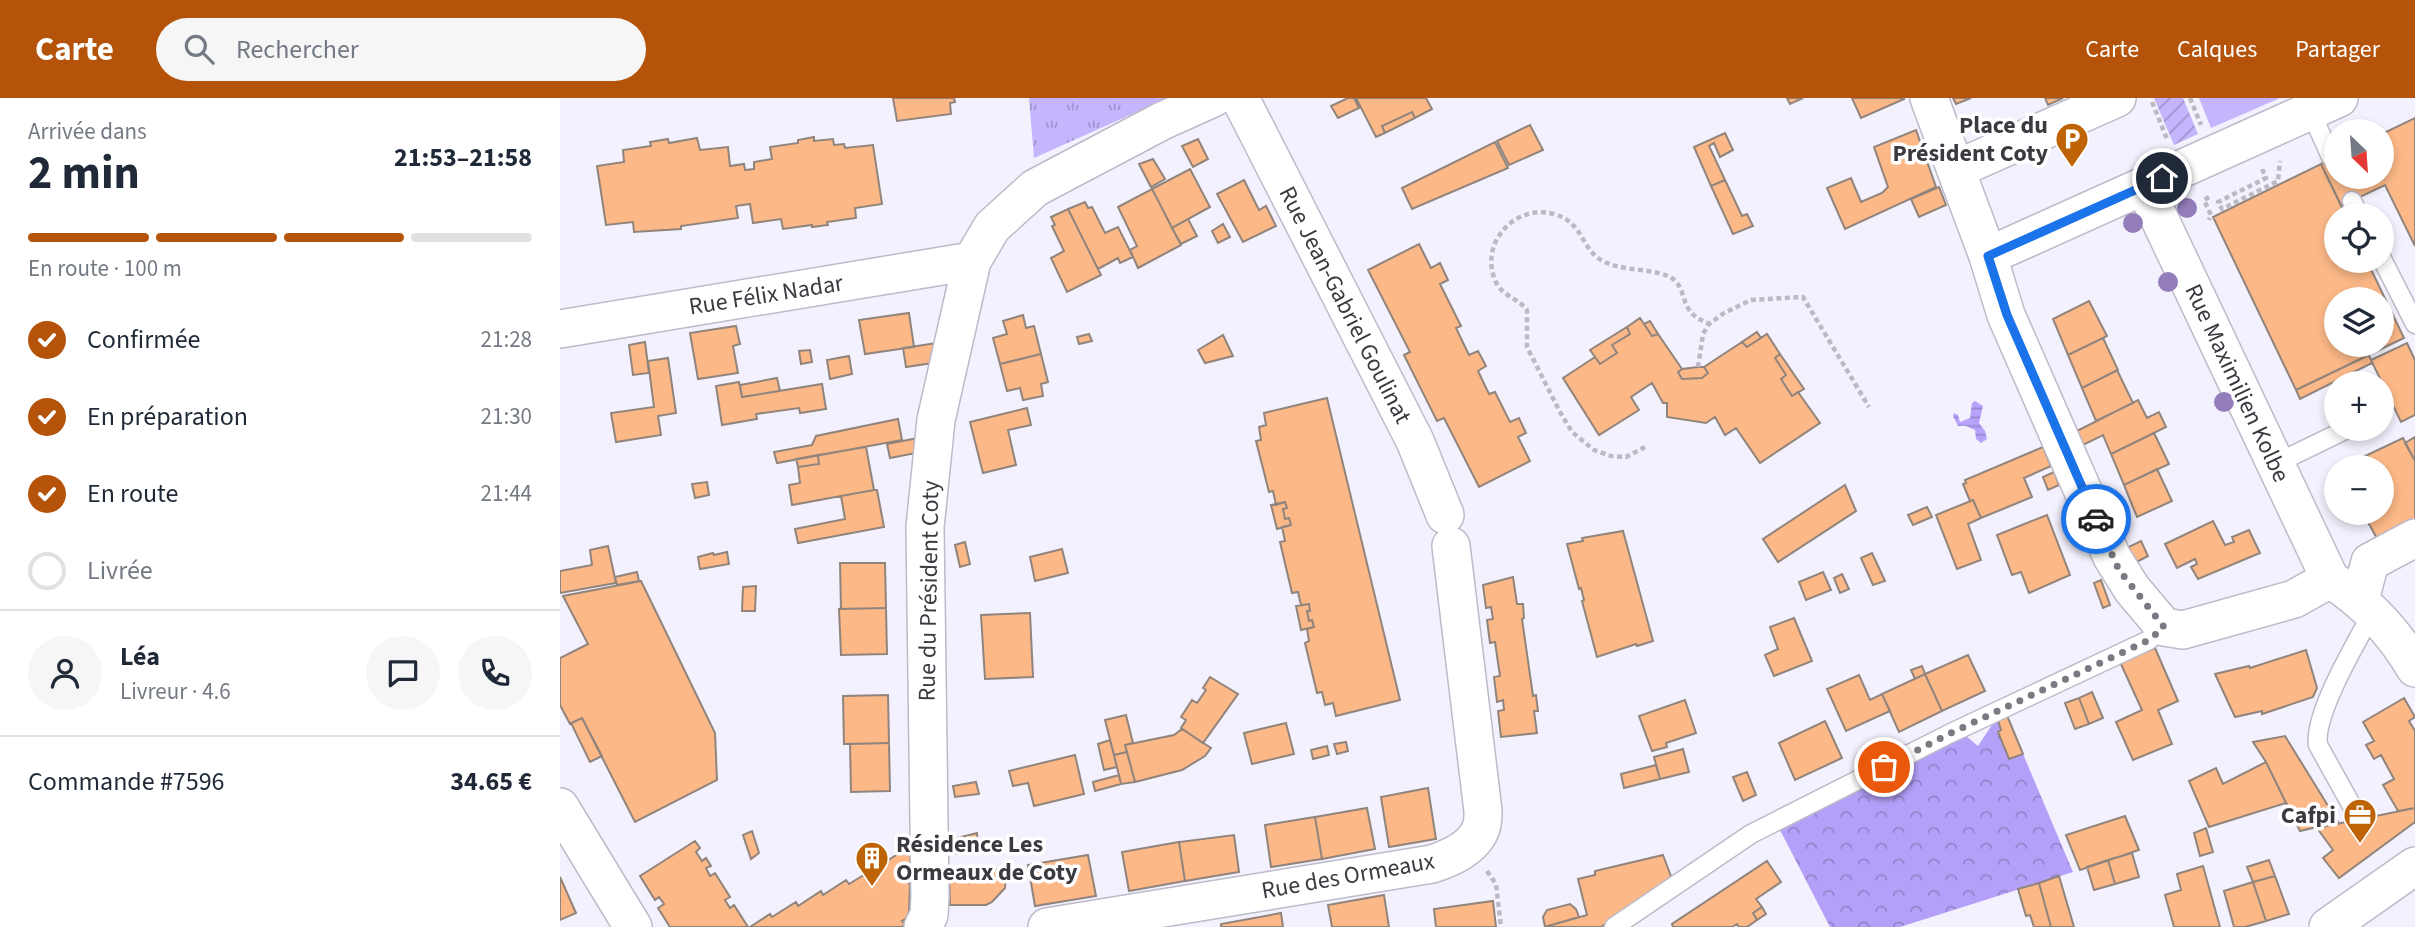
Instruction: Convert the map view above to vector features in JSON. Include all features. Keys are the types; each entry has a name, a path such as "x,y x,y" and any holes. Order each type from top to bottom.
{"street":[{"name":"Rue du Président Coty","path":"923,927 929,915 930,897 925,527 936,420 972,261 992,227 1035,188 1162,121 1213,98"},
{"name":"Rue Jean-Gabriel Goulinat","path":"1240,98 1415,441 1448,531 1483,811 1481,828 1470,844"},
{"path":"1928,98 1957,169 2007,315 2112,557 2132,589 2164,627 2183,630 2294,598 2354,597 2370,562 2415,538"},
{"path":"1957,169 2117,98"},
{"path":"1988,256 2325,104"},
{"name":"Rue Maximilien Kolbe","path":"2144,186 2276,464 2354,597 2391,633 2415,668"},
{"name":"Rue Félix Nadar","path":"560,329 972,261"},
{"path":"560,807 633,927"},
{"name":"Rue des Ormeaux","path":"1046,927 1432,864 1454,856 1470,844"},
{"path":"2328,927 2415,866"}],"lane":[{"path":"2389,273 2415,324"},
{"path":"2276,464 2324,440"},
{"path":"2353,808 2318,745 2316,736 2318,724 2331,694 2354,597"},
{"path":"1614,927 1751,834 1951,733 2149,640 2164,627"}],"path":[{"path":"2150,98 2180,169"},
{"path":"2190,98 2204,132"},
{"path":"2251,177 2263,171 2266,178 2218,202 2222,209 2278,181 2280,160"},
{"path":"2209,219 2211,215 2204,200 2216,194"},
{"path":"1645,447 1626,457 1611,456 1594,450 1572,432 1527,346 1527,310 1503,293 1496,283 1492,271 1494,242 1502,229 1515,219 1543,212 1555,214 1568,220 1577,229 1599,259 1670,277 1684,293 1690,311 1709,324"},
{"path":"1698,367 1703,334 1709,324 1724,313 1751,300 1803,297 1869,407"},
{"path":"1470,844 1496,884 1501,927"}],"green space":[{"path":"1029,98 1168,98 1034,158"},
{"path":"2154,98 2183,98 2198,134 2174,145"},
{"path":"2199,98 2280,98 2211,128"},
{"path":"1997,717 2001,730 1998,732 2009,758 2023,754 2073,872 1900,927 1830,927 1779,828 1966,736 1978,746"}],"shaded area":[{"path":"1975,401 1983,406 1979,423 1987,439 1981,443 1976,439 1975,430 1958,426 1953,416 1954,413 1958,415 1960,422 1970,418 1972,403"}],"building":[{"path":"893,98 954,98 955,102 950,103 951,114 897,121"},
{"path":"1354,98 1359,108 1338,118 1331,106"},
{"path":"1356,98 1426,98 1432,109 1415,118 1412,112 1382,126 1385,133 1376,137"},
{"path":"1787,98 1803,98 1790,104"},
{"path":"1852,98 1904,98 1904,99 1861,118"},
{"path":"1953,98 1971,98 1956,104"},
{"path":"2045,98 2063,98 2048,105"},
{"path":"1412,112 1415,118 1385,133 1382,126"},
{"path":"2415,118 2415,246 2387,189 2394,189 2394,128"},
{"path":"1530,125 1543,150 1509,165 1497,141"},
{"path":"1916,130 1936,187 1845,229 1827,188 1851,178 1861,202 1882,193 1888,187 1874,147"},
{"path":"1725,133 1733,150 1720,157 1714,143 1709,146 1725,180 1711,186 1694,147"},
{"path":"814,137 814,141 833,139 834,145 844,144 845,148 873,145 882,204 855,208 856,218 812,227 783,229 781,219 753,223 750,204 736,206 738,218 681,226 681,229 634,232 633,222 606,225 597,166 624,162 623,150 651,146 650,142 668,139 669,143 697,138 700,150 728,147 730,166 744,164 745,170 754,169 754,162 772,159 770,147 798,143 798,140"},
{"path":"1198,139 1208,159 1193,167 1182,146"},
{"path":"1495,142 1508,168 1412,209 1402,188"},
{"path":"1153,159 1165,179 1151,187 1139,164"},
{"path":"2321,164 2324,170 2324,189 2333,189 2340,203 2324,203 2324,273 2373,273 2379,287 2324,287 2324,357 2365,357 2335,371 2324,371 2324,377 2296,390 2213,217"},
{"path":"1190,169 1210,207 1172,228 1152,189"},
{"path":"1244,180 1259,210 1266,206 1276,226 1243,242 1217,194"},
{"path":"1725,180 1742,216 1747,214 1753,226 1733,234 1711,186"},
{"path":"1939,187 1946,205 1919,217 1911,199"},
{"path":"1152,189 1181,245 1138,268 1130,250 1137,246 1118,207"},
{"path":"2333,189 2377,189 2347,203 2340,203"},
{"path":"1085,202 1088,208 1092,207 1105,233 1118,227 1133,257 1120,263 1118,258 1098,269 1068,209"},
{"path":"1068,209 1101,275 1067,292 1051,258 1064,251 1052,226 1055,225 1051,217"},
{"path":"1188,219 1197,236 1181,244 1172,228"},
{"path":"1223,224 1230,237 1218,243 1212,231"},
{"path":"1419,244 1431,268 1440,263 1448,280 1440,284 1461,326 1456,328 1469,355 1478,351 1486,366 1478,371 1489,394 1495,392 1510,422 1519,418 1526,433 1518,437 1530,461 1479,487 1444,418 1437,421 1404,355 1410,352 1368,270"},
{"path":"2089,301 2107,336 2068,355 2053,319"},
{"path":"909,313 914,347 865,354 859,320"},
{"path":"1023,315 1026,328 1034,326 1041,354 1000,364 993,338 1007,334 1003,321"},
{"path":"2394,317 2404,338 2394,343"},
{"path":"1640,318 1652,336 1658,334 1682,369 1678,372 1682,379 1702,378 1708,373 1704,367 1742,342 1747,347 1767,334 1780,354 1775,358 1786,375 1781,379 1792,396 1798,392 1820,423 1760,463 1736,428 1725,435 1715,417 1706,423 1667,417 1667,403 1663,403 1652,383 1631,397 1639,410 1599,435 1563,378 1595,357 1600,364 1617,353 1612,345 1630,334 1627,327"},
{"path":"1650,321 1658,334 1652,336 1644,324"},
{"path":"736,326 740,344 733,346 738,373 698,379 690,333"},
{"path":"1627,327 1630,334 1612,345 1617,353 1600,364 1590,350"},
{"path":"1757,332 1761,338 1747,347 1742,342"},
{"path":"1089,334 1092,341 1079,344 1077,337"},
{"path":"1223,335 1233,356 1205,363 1198,350"},
{"path":"2103,338 2118,370 2082,388 2068,355"},
{"path":"645,342 649,373 633,375 629,345"},
{"path":"937,343 932,363 906,367 903,348"},
{"path":"2407,343 2415,360 2415,415 2401,422 2394,408 2394,371 2376,371 2371,360 2377,357 2394,357 2394,349"},
{"path":"810,350 812,362 801,364 799,351"},
{"path":"1041,354 1048,382 1041,384 1043,396 1023,400 1020,388 1007,391 1000,364"},
{"path":"1780,354 1804,389 1792,396 1781,379 1786,375 1775,358"},
{"path":"849,356 852,374 830,379 827,360"},
{"path":"2365,357 2370,357 2372,363 2356,371 2336,371"},
{"path":"668,358 676,413 658,416 661,435 616,442 611,413 654,407 648,361"},
{"path":"1704,367 1708,373 1702,378 1682,379 1678,372 1682,369"},
{"path":"2117,370 2133,403 2096,421 2082,388"},
{"path":"2324,377 2324,387 2300,399 2296,390"},
{"path":"777,378 780,391 742,397 740,385"},
{"path":"739,382 742,397 822,384 826,409 800,413 799,408 756,414 757,419 722,425 716,386"},
{"path":"1327,398 1400,700 1336,716 1333,703 1325,705 1322,692 1317,693 1305,643 1309,641 1307,629 1314,627 1312,620 1309,621 1309,604 1301,605 1298,592 1292,593 1280,542 1285,541 1282,527 1291,525 1289,518 1285,519 1283,509 1287,508 1285,502 1276,505 1273,491 1269,492 1256,441 1261,440 1259,427 1266,425 1264,413"},
{"path":"2138,400 2147,418 2159,412 2166,427 2111,454 2103,435 2077,448 2071,434"},
{"path":"1027,408 1031,425 1008,430 1016,465 983,473 970,422"},
{"path":"898,419 902,440 777,463 774,452 812,445 816,436"},
{"path":"2154,433 2169,464 2124,485 2111,454"},
{"path":"2415,437 2415,461 2405,443"},
{"path":"918,438 916,453 890,458 887,444"},
{"path":"2403,438 2415,461 2415,523 2380,544 2370,525 2394,525 2394,455 2367,455"},
{"path":"866,447 874,490 792,505 789,485 800,483 798,467 819,464 818,455"},
{"path":"2043,447 2051,466 2024,478 2032,497 1981,518 1973,500 1970,501 1963,484 1966,483 1965,480"},
{"path":"818,455 819,464 798,467 796,459"},
{"path":"2157,469 2172,501 2137,517 2124,485"},
{"path":"2054,472 2059,485 2048,490 2043,477"},
{"path":"707,482 709,495 695,498 692,484"},
{"path":"1845,485 1856,511 1778,562 1763,539"},
{"path":"877,490 884,527 798,543 795,529 845,519 841,496"},
{"path":"1973,500 1981,518 1968,524 1981,560 1957,569 1936,515"},
{"path":"1285,502 1285,519 1289,518 1291,525 1277,529 1271,505"},
{"path":"1927,507 1932,517 1913,525 1908,515"},
{"path":"2047,515 2070,575 2029,593 2021,572 2012,575 1997,535"},
{"path":"2213,521 2225,545 2234,542 2232,537 2249,530 2260,553 2198,579 2191,567 2197,564 2195,559 2177,568 2165,544"},
{"path":"1623,531 1653,641 1597,657 1581,588 1579,589 1567,544 1583,541 1582,538"},
{"path":"2141,541 2148,556 2131,565 2120,551"},
{"path":"965,542 970,564 960,567 955,545"},
{"path":"608,546 616,583 560,593 560,571 592,565 590,550"},
{"path":"1062,549 1068,573 1035,581 1030,557"},
{"path":"727,552 729,564 700,569 698,557"},
{"path":"1872,553 1885,581 1873,585 1861,558"},
{"path":"840,563 885,563 886,608 841,609"},
{"path":"637,572 639,581 617,585 615,577"},
{"path":"1823,572 1831,590 1806,600 1799,582"},
{"path":"1842,574 1849,589 1840,593 1834,578"},
{"path":"1513,577 1517,604 1523,604 1522,619 1533,696 1536,695 1538,711 1534,711 1537,733 1501,737 1498,711 1504,710 1503,700 1497,702 1494,677 1500,676 1495,642 1490,643 1487,620 1493,619 1491,607 1486,608 1483,585"},
{"path":"2101,580 2110,605 2103,608 2094,583"},
{"path":"641,581 715,733 717,780 635,822 582,718 570,724 560,705 560,658 588,644 563,596"},
{"path":"756,586 755,611 742,611 743,587"},
{"path":"1309,604 1309,621 1312,620 1314,627 1301,630 1296,606"},
{"path":"886,608 887,654 841,655 839,609"},
{"path":"1030,613 1033,677 985,679 981,615"},
{"path":"1794,618 1812,661 1774,676 1765,655 1778,649 1770,627"},
{"path":"2155,648 2178,701 2158,710 2172,744 2133,760 2116,722 2142,710 2120,662"},
{"path":"2306,650 2317,688 2313,697 2262,714 2262,711 2235,717 2215,674 2249,666 2250,668"},
{"path":"1968,655 1985,691 1942,711 1925,674"},
{"path":"1922,666 1925,674 1915,679 1911,670"},
{"path":"1925,674 1942,711 1899,732 1882,694"},
{"path":"1859,675 1870,700 1882,694 1890,711 1846,731 1827,689"},
{"path":"1210,677 1238,694 1203,743 1181,728 1186,720 1181,717 1192,700 1197,703 1206,690 1203,688"},
{"path":"2092,692 2103,718 2089,724 2079,698"},
{"path":"888,695 889,743 844,744 843,696"},
{"path":"2079,698 2089,724 2075,729 2065,703"},
{"path":"2404,698 2415,717 2409,721 2415,731 2415,808 2398,811 2383,785 2394,779 2381,755 2374,759 2366,745 2374,741 2363,722"},
{"path":"1685,700 1696,733 1666,743 1667,747 1652,751 1639,716"},
{"path":"2006,713 2023,754 2009,759 1998,732 2001,730 1997,717"},
{"path":"1126,715 1133,743 1125,745 1127,752 1114,755 1105,720"},
{"path":"582,718 602,756 590,762 571,723"},
{"path":"1825,721 1842,758 1795,780 1779,743"},
{"path":"1286,723 1294,754 1252,764 1244,733"},
{"path":"1182,729 1211,748 1205,756 1182,770 1135,782 1125,745 1174,735"},
{"path":"2285,736 2338,822 2300,831 2266,762 2253,742"},
{"path":"1110,740 1117,767 1104,770 1098,744"},
{"path":"1883,740 1890,747 1890,756 1870,765 1862,750"},
{"path":"1346,742 1348,751 1337,754 1334,744"},
{"path":"889,743 890,791 851,792 850,744"},
{"path":"1327,746 1329,755 1313,759 1311,750"},
{"path":"1683,749 1689,772 1660,779 1654,757"},
{"path":"1127,752 1135,782 1121,784 1114,755"},
{"path":"1075,755 1084,794 1034,806 1028,783 1013,786 1009,771"},
{"path":"2266,762 2286,803 2209,827 2189,781 2216,768 2223,784"},
{"path":"1656,765 1660,779 1624,788 1621,774"},
{"path":"1747,772 1756,795 1743,801 1733,777"},
{"path":"1119,775 1121,784 1095,791 1093,782"},
{"path":"976,782 979,794 955,797 953,786"},
{"path":"1428,788 1436,839 1389,847 1381,797"},
{"path":"1367,808 1375,849 1322,859 1315,817"},
{"path":"2415,808 2415,822 2339,878 2323,858 2333,850 2317,828"},
{"path":"2125,816 2139,850 2080,870 2066,835"},
{"path":"1315,817 1322,859 1271,867 1265,825"},
{"path":"2206,828 2213,852 2200,856 2194,833"},
{"path":"752,831 759,853 751,859 743,835"},
{"path":"977,833 978,853 952,854 953,839"},
{"path":"1234,835 1239,872 1185,881 1179,842"},
{"path":"695,841 700,848 696,852 702,861 706,858 711,866 706,868 710,876 715,873 730,897 725,900 730,908 734,905 748,927 670,927 658,908 664,904 659,897 655,900 640,876"},
{"path":"1179,842 1185,881 1129,891 1122,852"},
{"name":"Résidence Les Ormeaux de Coty","path":"911,848 910,875 905,878 910,885 909,911 908,917 902,921 905,925 901,927 750,927 796,902 798,906 821,891 823,895 846,880 849,884"},
{"path":"2132,853 2139,877 2115,884 2108,860"},
{"path":"1088,855 1096,896 1035,906 1028,865"},
{"path":"1663,855 1672,879 1601,927 1544,927 1587,915 1578,879 1595,875 1595,871"},
{"path":"2108,860 2115,884 2094,890 2087,867"},
{"path":"2269,860 2275,876 2253,882 2247,867"},
{"path":"1767,861 1781,882 1756,899 1762,907 1753,913 1757,920 1747,927 1739,927 1737,924 1732,927 1673,927 1672,924"},
{"path":"2203,866 2220,927 2174,927 2165,895 2181,890 2177,874"},
{"path":"1007,869 1005,888 992,902 986,905 950,905 949,872"},
{"path":"2059,876 2074,927 2051,927 2039,883"},
{"path":"2275,876 2289,914 2266,921 2253,882"},
{"path":"560,877 576,913 560,920"},
{"path":"2253,882 2266,921 2234,927 2224,891"},
{"path":"2039,883 2051,927 2034,927 2030,915 2026,916 2018,889"},
{"path":"1384,895 1389,927 1332,927 1328,905"},
{"path":"1493,901 1496,927 1436,927 1434,909"},
{"path":"1570,904 1579,917 1545,927 1543,917 1547,910"},
{"path":"1762,907 1766,914 1757,920 1753,913"},
{"path":"1281,913 1283,927 1221,927 1221,924"}],"way so far":[{"path":"1884,767 2149,640 2164,627 2119,570 2096,519"}],"place":[{"name":"Place du Président Coty","path":"2072,169"},
{"name":"Cafpi","path":"2360,845"},
{"name":"Résidence Les Ormeaux de Coty","path":"872,888"}],"route":[{"path":"2096,519 2007,315 1988,256 2162,178"}]}
